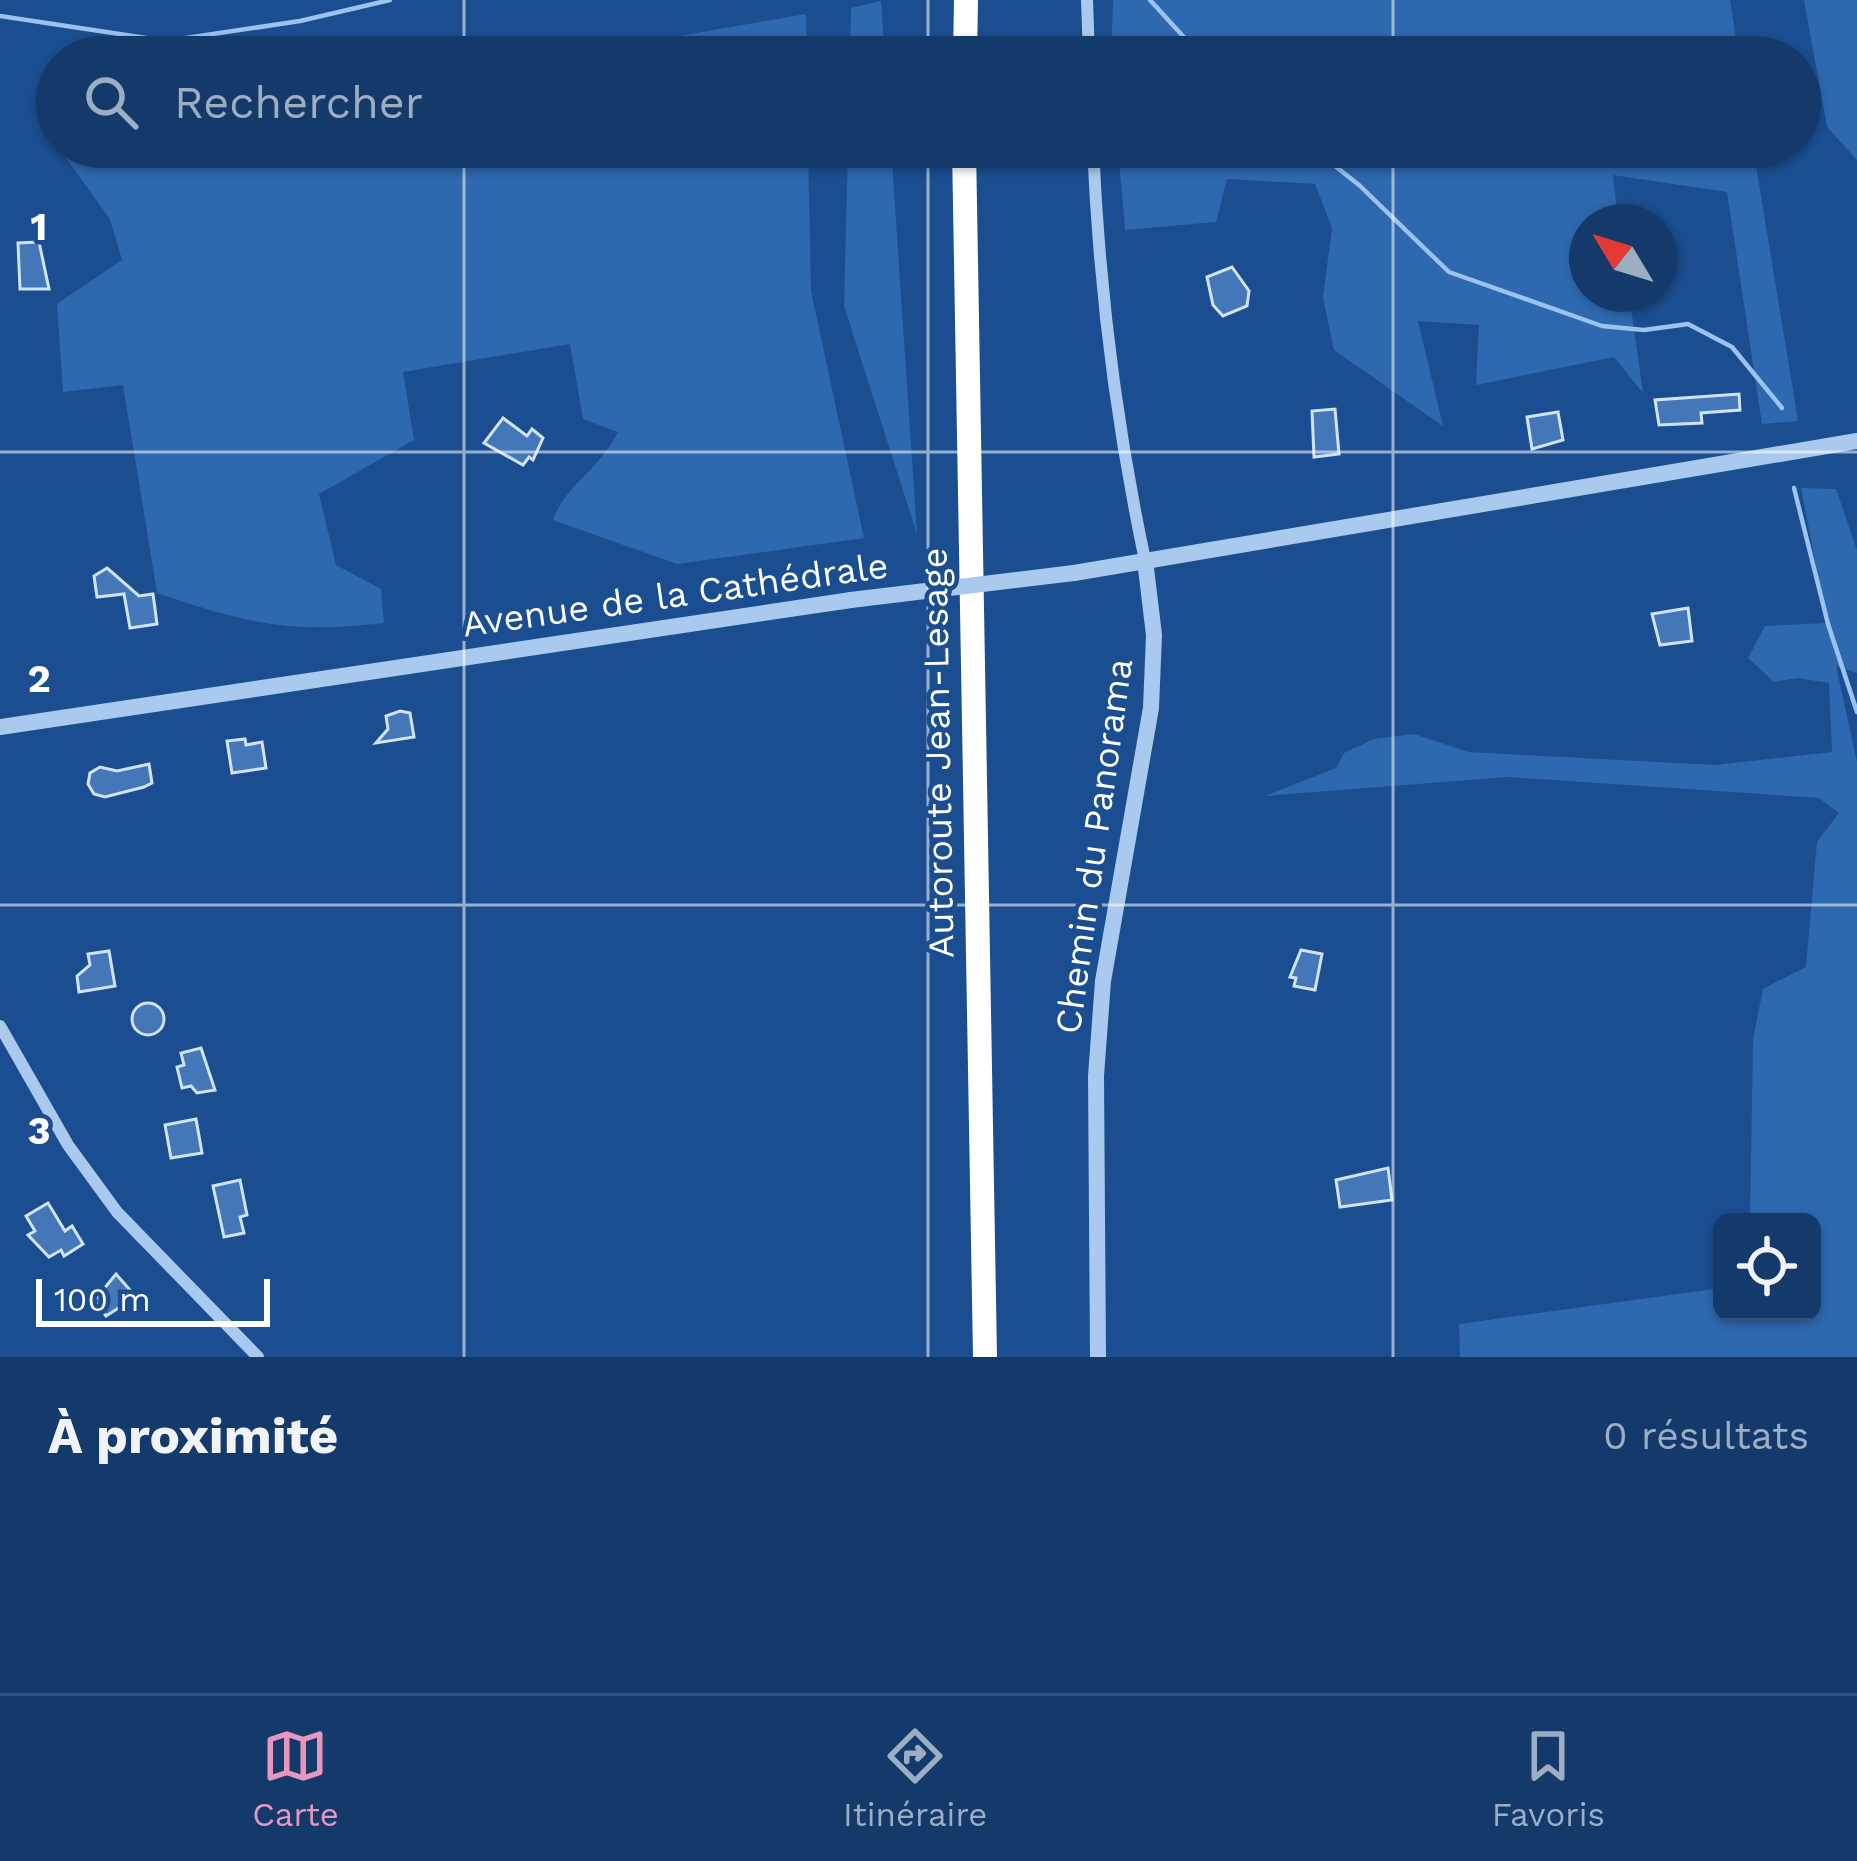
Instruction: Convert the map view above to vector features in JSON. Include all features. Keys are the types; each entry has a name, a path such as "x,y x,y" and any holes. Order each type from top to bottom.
{"highway":[{"path":"965,36 966,0"},
{"name":"Autoroute Jean-Lesage","path":"964,168 985,1357"}],"street":[{"path":"1087,0 1089,36"},
{"path":"1094,168 1098,265 1128,484 1145,560"},
{"name":"Avenue de la Cathédrale","path":"0,727 851,600 1074,573 1857,441"},
{"name":"Chemin du Panorama","path":"1098,1357 1096,1076 1102,981 1140,795 1151,709 1154,635 1145,560"},
{"path":"0,1026 68,1145 117,1212 258,1357"}],"shaded area":[{"path":"1113,0 1730,0 1736,36 1112,36"},
{"path":"1804,0 1857,0 1857,160 1827,127 1821,94 1821,36 1811,36"},
{"path":"881,1 884,36 850,36 851,8"},
{"path":"806,14 807,36 679,36"},
{"path":"73,168 808,168 811,291 864,538 677,564 553,520 618,432 583,419 570,344 403,372 414,440 319,494 336,565 381,589 384,623 321,627 268,623 157,593 123,385 63,392 57,304 122,260 110,219"},
{"path":"847,168 892,168 917,534 844,306"},
{"path":"1120,168 1756,168 1798,421 1762,424 1727,192 1613,175 1616,204 1569,204 1569,312 1632,312 1643,393 1614,357 1476,385 1479,325 1418,321 1443,426 1334,350 1323,298 1332,228 1315,184 1227,179 1216,222 1125,230"},
{"path":"1801,488 1836,489 1857,550 1857,673 1836,666 1857,762 1857,1357 1460,1357 1459,1324 1713,1289 1713,1321 1821,1321 1821,1213 1750,1213 1753,1039 1763,989 1806,967 1817,842 1839,813 1819,798 1508,777 1265,796 1336,768 1344,753 1374,739 1414,734 1469,752 1715,765 1832,752 1829,683 1798,678 1774,682 1748,658 1765,626 1827,623"}],"building":[{"path":"39,242 49,289 20,289 18,243"},
{"path":"1232,267 1249,291 1247,306 1223,316 1213,305 1207,277"},
{"path":"1739,394 1740,410 1701,413 1702,423 1659,425 1655,400"},
{"path":"1335,409 1339,454 1314,457 1312,411"},
{"path":"1558,412 1563,440 1532,449 1527,417"},
{"path":"503,418 527,436 532,429 543,438 533,460 529,457 523,465 484,443"},
{"path":"107,568 139,596 153,594 157,624 130,628 124,594 97,597 94,576"},
{"path":"1688,608 1692,641 1660,645 1652,614"},
{"path":"410,713 414,737 376,743 388,729 386,716"},
{"path":"245,739 246,745 262,742 266,768 232,773 227,741"},
{"path":"149,764 152,783 144,787 105,797 94,794 88,784 90,773 100,767 117,771"},
{"path":"1301,950 1322,954 1315,990 1294,986 1296,978 1290,977"},
{"path":"109,951 115,986 79,992 77,976 90,965 88,954"},
{"path":"148,1003 159,1008 164,1019 159,1030 148,1035 137,1030 132,1019 137,1008"},
{"path":"201,1048 215,1090 197,1093 191,1086 182,1088 177,1067 184,1065 181,1053"},
{"path":"196,1119 202,1153 171,1158 165,1125"},
{"path":"1388,1168 1392,1200 1340,1207 1336,1180"},
{"path":"240,1180 247,1215 240,1217 244,1233 224,1237 213,1186"},
{"path":"48,1203 65,1231 72,1226 83,1244 64,1256 61,1250 49,1257 28,1235 35,1231 26,1216"},
{"path":"116,1274 136,1297 106,1316 94,1301"}],"waterway":[{"path":"200,36 300,21 390,0"},
{"path":"1150,0 1183,36"},
{"path":"0,16 133,36"},
{"path":"1338,168 1449,272 1602,326 1644,330 1688,324 1732,347 1782,408"},
{"path":"1794,488 1828,624 1857,712"}]}
